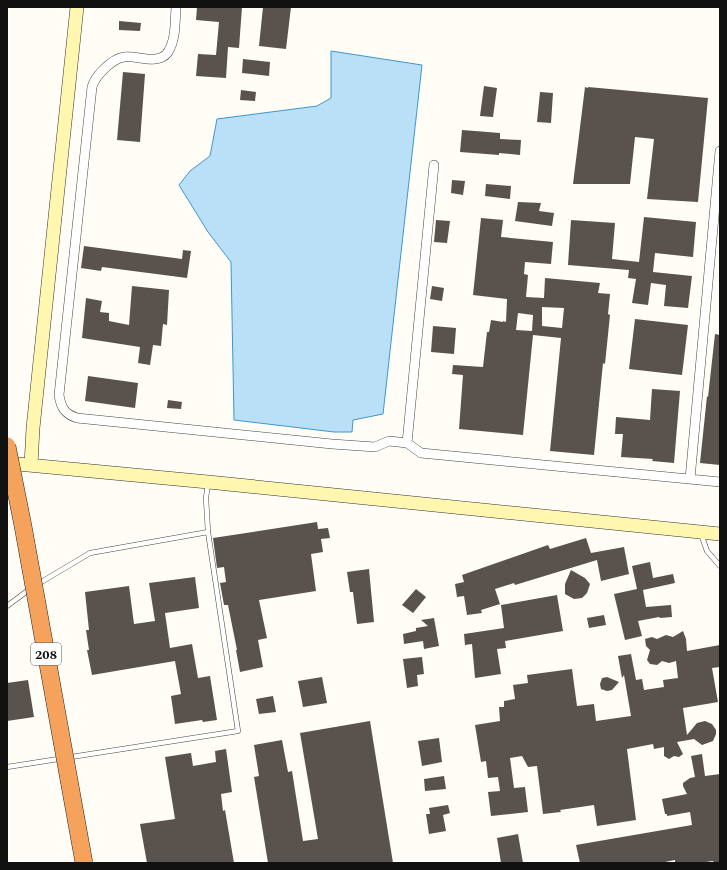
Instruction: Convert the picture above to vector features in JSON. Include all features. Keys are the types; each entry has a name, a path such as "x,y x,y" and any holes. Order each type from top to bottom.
{"highway":[{"name":"208","path":"7,446 23,526 84,863"}],"street":[{"path":"31,465 33,428 77,7"},
{"path":"176,7 173,41 168,52 163,57 155,59 119,58 99,74 92,87 59,395 65,412 77,418 332,444 375,447 389,441 408,442 421,453 720,482"},
{"path":"690,479 720,151"},
{"path":"408,442 434,165"},
{"path":"7,463 720,534"}],"lane":[{"path":"7,767 238,731 208,532 206,498 208,482"},
{"path":"7,606 28,590 90,554 208,532"},
{"path":"700,532 707,551 720,566"}],"water":[{"path":"331,51 422,65 383,414 353,420 352,432 334,432 234,420 231,262 208,232 179,185 190,171 210,156 217,119 317,106 331,98"}],"building":[{"path":"197,7 242,7 239,48 228,47 226,78 196,76 198,54 216,55 219,22 196,20"},
{"path":"263,7 291,7 286,49 259,46"},
{"path":"119,21 141,23 140,31 119,30"},
{"path":"243,59 270,62 269,76 242,73"},
{"path":"123,72 145,74 140,142 117,140"},
{"path":"484,86 497,88 493,117 480,116"},
{"path":"585,87 708,98 698,202 647,199 654,139 635,137 630,184 573,184"},
{"path":"241,90 256,92 255,101 240,100"},
{"path":"540,92 553,93 551,123 537,122"},
{"path":"462,130 500,133 500,139 521,140 520,155 460,152"},
{"path":"452,180 465,181 463,195 451,193"},
{"path":"486,184 511,186 510,199 485,196"},
{"path":"518,202 541,203 539,211 554,213 552,226 515,221"},
{"path":"644,217 696,222 693,257 655,253 653,272 692,276 688,308 664,306 666,285 651,283 648,305 632,303 636,279 628,278 629,270 568,265 571,220 615,223 612,259 639,262"},
{"path":"481,218 503,220 501,237 553,242 551,264 525,262 524,274 528,275 526,297 544,298 545,278 600,283 598,293 610,294 608,314 610,315 605,364 603,363 594,455 550,451 561,338 533,335 523,435 459,429 463,375 452,374 453,365 483,367 487,332 489,332 491,320 506,322 507,299 473,295","holes":["542,307 564,308 562,328 542,326","518,313 533,315 532,331 516,330"]},
{"path":"436,220 450,221 447,243 434,242"},
{"path":"84,246 182,259 183,250 191,251 187,278 102,267 101,271 81,268"},
{"path":"132,286 169,290 167,325 163,324 161,346 153,345 150,365 138,363 140,347 82,338 86,298 102,301 100,312 109,313 109,321 129,325"},
{"path":"432,286 444,288 442,301 430,299"},
{"path":"635,319 688,325 682,375 629,369"},
{"path":"433,326 456,328 454,354 431,352"},
{"path":"715,334 720,335 720,465 700,463"},
{"path":"88,376 138,383 135,408 85,401"},
{"path":"652,389 680,391 674,463 652,461 653,459 621,457 623,434 615,434 616,417 650,420"},
{"path":"168,400 182,402 181,409 167,408"},
{"path":"317,522 318,529 328,528 330,538 321,539 323,552 311,554 316,591 259,600 267,638 258,640 263,667 240,672 228,605 224,605 220,583 226,582 224,567 217,568 213,538"},
{"path":"586,538 591,553 624,547 629,574 601,581 597,560 515,585 514,583 495,589 500,604 481,610 482,613 467,615 464,596 457,597 455,584 464,582 462,575 548,545 550,549"},
{"path":"650,562 653,578 673,574 675,583 643,590 646,607 671,605 672,617 659,617 638,621 642,636 625,640 614,594 637,589 632,566"},
{"path":"369,569 374,622 357,624 353,592 350,592 347,572"},
{"path":"571,570 585,578 590,584 587,593 582,598 574,599 565,594 565,584"},
{"path":"195,577 199,608 165,613 170,648 192,644 198,678 210,676 217,720 203,722 202,720 175,724 171,696 181,694 175,661 92,675 87,650 89,650 86,630 89,630 85,592 129,586 134,624 155,621 149,583"},
{"path":"416,589 426,597 413,613 402,605"},
{"path":"557,595 563,631 505,641 506,648 497,649 501,674 475,678 472,644 465,645 464,634 504,628 501,605"},
{"path":"604,615 606,625 589,628 587,618"},
{"path":"434,618 439,646 424,649 423,641 404,644 403,634 416,631 416,628 428,626 421,620"},
{"path":"683,631 686,639 687,651 720,645 720,667 712,668 718,702 683,708 687,735 697,723 705,721 712,724 716,730 716,734 713,741 702,745 694,739 677,742 683,754 679,757 674,756 669,759 664,756 664,747 654,749 653,744 627,749 636,820 597,826 594,805 543,814 537,766 528,767 522,756 510,758 514,788 525,787 528,812 491,816 488,792 500,791 498,777 488,778 486,761 481,762 475,725 500,721 499,707 504,707 504,701 515,699 513,685 528,683 527,675 572,669 577,706 594,704 596,721 631,716 624,675 622,678 618,656 631,654 636,680 642,679 644,690 664,687 663,680 678,678 676,661 669,663 662,661 657,665 650,664 647,660 650,650 646,646 645,639 652,637 657,639 666,635 673,637"},
{"path":"422,657 424,674 417,675 418,686 407,688 403,659"},
{"path":"322,677 327,703 303,707 298,681"},
{"path":"607,677 619,682 612,690 607,691 601,689 600,684 602,678"},
{"path":"28,680 34,717 7,721 7,683"},
{"path":"273,696 276,712 259,714 256,699"},
{"path":"370,721 393,863 268,863 254,777 259,776 254,745 282,740 288,772 292,771 303,841 318,839 300,733"},
{"path":"439,738 442,762 422,766 418,741"},
{"path":"226,749 232,792 221,794 234,863 147,863 140,824 175,819 165,757 191,753 193,766 216,762 215,751"},
{"path":"702,754 705,776 720,774 720,863 714,863 713,861 699,863 675,863 675,860 660,863 580,863 576,845 692,825 690,812 667,816 667,814 665,814 662,799 687,794 683,783 690,778 695,777 691,756"},
{"path":"444,776 446,789 425,791 424,779"},
{"path":"448,805 450,813 443,815 446,831 429,834 426,814 430,814 429,808"},
{"path":"518,834 523,863 501,863 497,838"}]}
